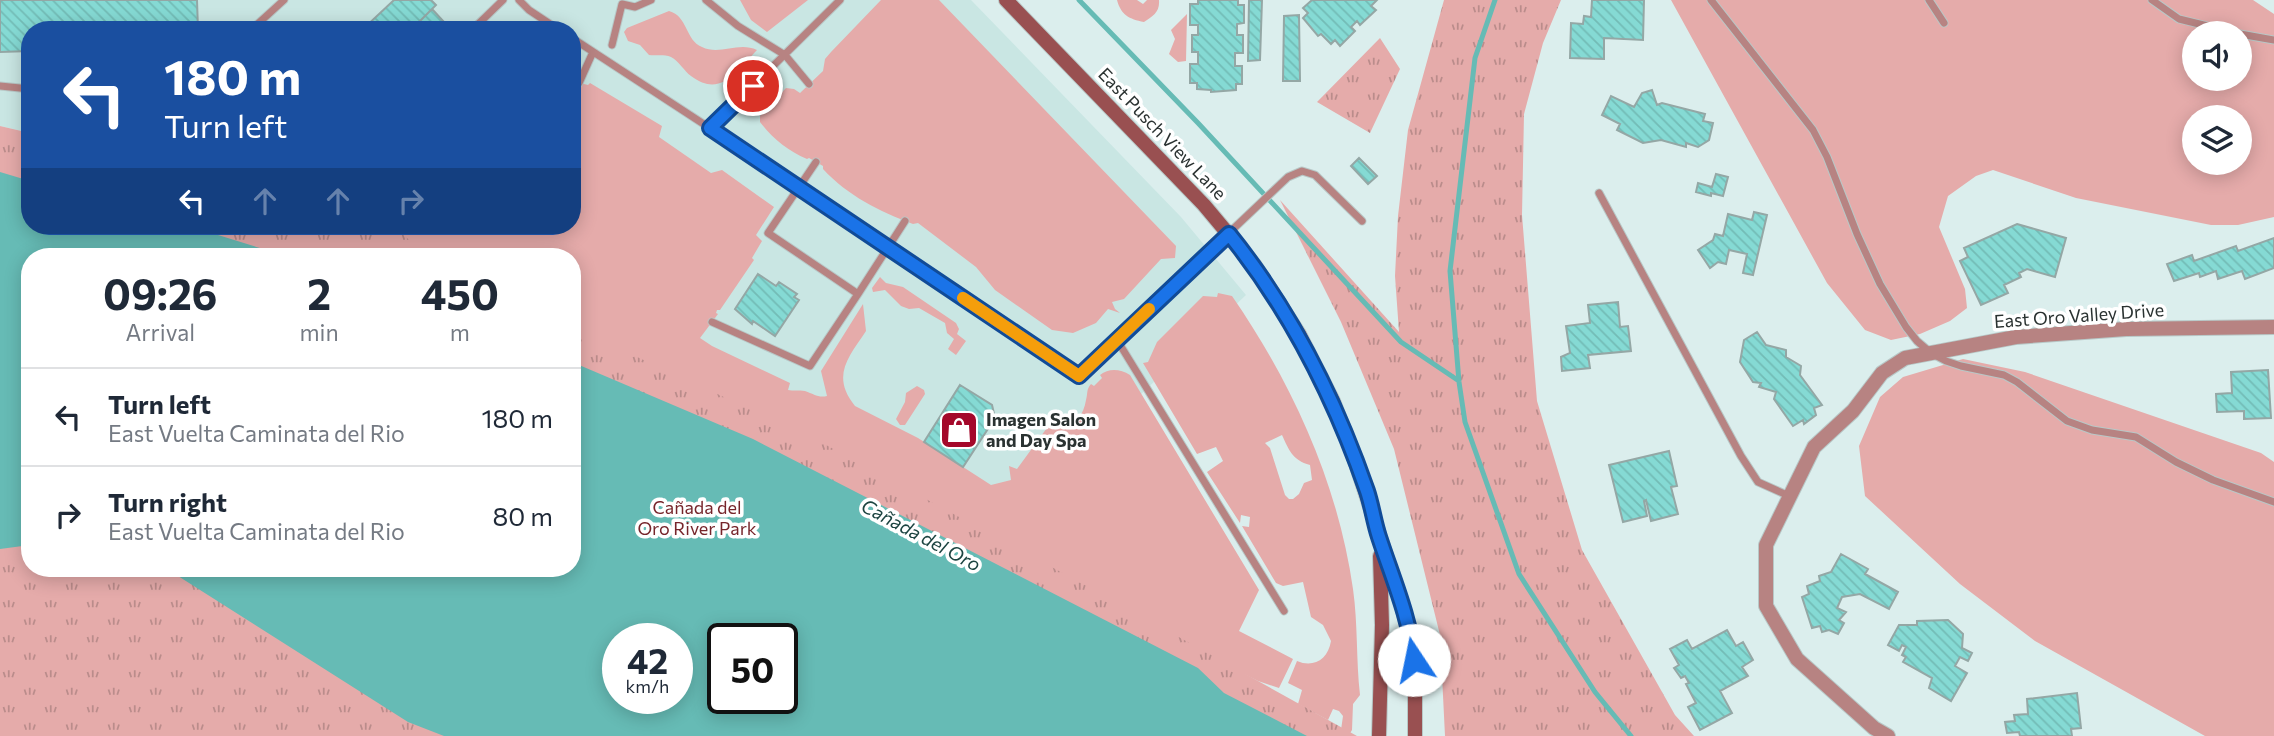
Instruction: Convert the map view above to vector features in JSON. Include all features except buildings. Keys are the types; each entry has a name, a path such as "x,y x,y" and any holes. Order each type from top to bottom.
{"main road":[{"name":"East Pusch View Lane","path":"1006,0 1229,234 1276,297 1312,357 1368,494 1378,534 1401,602 1413,649 1415,733"},
{"name":"East Pusch View Lane","path":"1378,534 1382,625 1379,736"}],"street":[{"name":"East Oro Valley Drive","path":"1888,736 1874,728 1797,659 1766,606 1766,545 1814,447 1853,411 1882,373 1905,358 2016,337 2126,329 2274,327"}],"lane":[{"path":"261,21 284,0"},
{"path":"481,21 503,0"},
{"path":"519,0 546,21"},
{"path":"612,45 620,2 635,7 651,0"},
{"path":"706,0 738,26 785,55 809,84"},
{"path":"710,128 840,0"},
{"path":"1711,0 1813,130 1881,284 1906,327 1931,353 1961,366 2004,375 2031,391 2067,421 2092,430 2136,437 2176,462 2213,480 2274,502"},
{"path":"1929,0 1944,23"},
{"path":"2152,0 2179,19 2187,21"},
{"path":"2252,36 2274,40"},
{"path":"581,44 800,187 888,250 1079,376 1280,183 1302,171 1315,175 1362,221"},
{"path":"581,79 593,52"},
{"path":"0,86 21,88"},
{"path":"816,162 768,233 858,294"},
{"path":"1599,193 1741,456 1758,482 1790,496"},
{"path":"712,322 810,366 905,221"},
{"path":"1117,340 1284,611"}],"shaded area":[{"path":"0,0 971,0 1181,217 1246,295 1011,517 712,364 581,264 581,248 572,248 572,235 581,235 581,21 21,21 21,131 0,126"}],"green space":[{"path":"740,0 808,0 767,32 751,20"},
{"path":"881,0 939,0 1176,246 1175,258 1161,259 1124,299 1112,302 1120,313 1108,309 1096,323 1073,333 1052,330 995,290 976,267 918,223 913,224 888,214 853,195 833,179 823,166 781,144 760,122 760,116 786,88 800,93 823,71 825,59"},
{"path":"1117,0 1137,0 1143,4 1147,0 1159,0 1159,4 1155,13 1144,22 1126,16"},
{"path":"1444,0 1561,0 1543,43 1524,114 1522,215 1537,401 1582,550 1675,715 1694,736 1445,736 1440,635 1394,449 1341,322 1280,200 1399,332 1395,276 1398,216 1408,130"},
{"path":"1671,0 2253,0 2274,14 2274,217 2238,225 2211,225 2076,198 1993,170 1976,176 1948,196 1939,227 1965,289 1967,308 1950,321 1920,334 1891,340 1865,330 1827,283"},
{"path":"669,11 680,18 692,39 702,47 716,50 743,47 757,50 728,79 720,83 702,82 688,74 671,57 649,55 640,45 628,41 624,32 627,28"},
{"path":"1187,14 1186,61 1178,62 1169,54 1175,39 1171,30"},
{"path":"1380,38 1400,69 1370,133 1317,102"},
{"path":"581,83 590,83 662,126 659,137 711,173 722,170 774,207 756,235 762,241 752,258 754,260 700,338 790,383 788,390 827,396 821,371 863,304 866,331 848,359 843,376 848,395 855,406 918,438 991,485 1011,480 1009,466 1017,469 1052,421 1064,424 1079,418 1088,388 1102,378 1100,375 1115,370 1130,375 1259,590 1239,631 1293,659 1279,688 1258,681 581,345 581,248 322,248 283,235 581,235"},
{"name":"Cañada del Oro River Park","path":"0,126 21,131 21,235 404,235 417,248 21,248 21,577 581,577 581,331 815,439 1357,736 0,736"},
{"path":"880,277 886,283 903,287 956,323 959,329 957,334 966,341 956,355 948,349 954,339 947,333 945,323 919,308 901,306 885,290 873,292 872,288"},
{"path":"1218,293 1232,296 1274,364 1309,435 1336,511 1346,550 1356,615 1360,695 1353,704 1352,730 1349,735 1341,730 1343,716 1339,711 1333,709 1328,720 1298,704 1302,690 1288,683 1297,661 1309,664 1319,661 1327,653 1331,641 1323,625 1311,617 1303,582 1283,586 1276,583 1242,526 1249,527 1250,517 1241,515 1240,523 1207,472 1223,461 1216,447 1197,454 1143,363 1148,362 1157,342 1203,296 1217,297","holes":["1282,435 1295,457 1310,465 1312,480 1304,483 1299,494 1293,499 1285,495 1270,448 1265,443"]},
{"path":"1963,359 2025,372 2261,453 2274,462 2274,736 2205,736 2035,641 1960,584 1865,496 1859,446 1880,397 1903,377"},
{"path":"917,386 924,390 925,394 905,425 900,425 896,419 905,402 906,393"}],"water":[{"path":"0,172 21,178 21,235 218,235 260,248 21,248 21,546 0,549"},
{"name":"Cañada del Oro River Park","path":"581,366 753,439 1198,668 1224,693 1307,736 444,736 408,722 180,577 581,577"}],"waterway":[{"path":"1079,0 1198,123 1401,342 1459,381"},
{"path":"1495,0 1475,58 1450,271 1465,422 1519,574 1595,692 1631,736"}],"slow traffic":[{"path":"963,298 1079,376 1149,309"}],"place":[{"name":"Imagen Salon and Day Spa","path":"959,430"}],"route":[{"path":"753,86 710,128 1079,376 1229,234 1255,266 1291,320 1333,401 1368,494 1378,534 1401,602 1414,660"}],"water label":[{"name":"Cañada del Oro","path":"921,535"}]}
